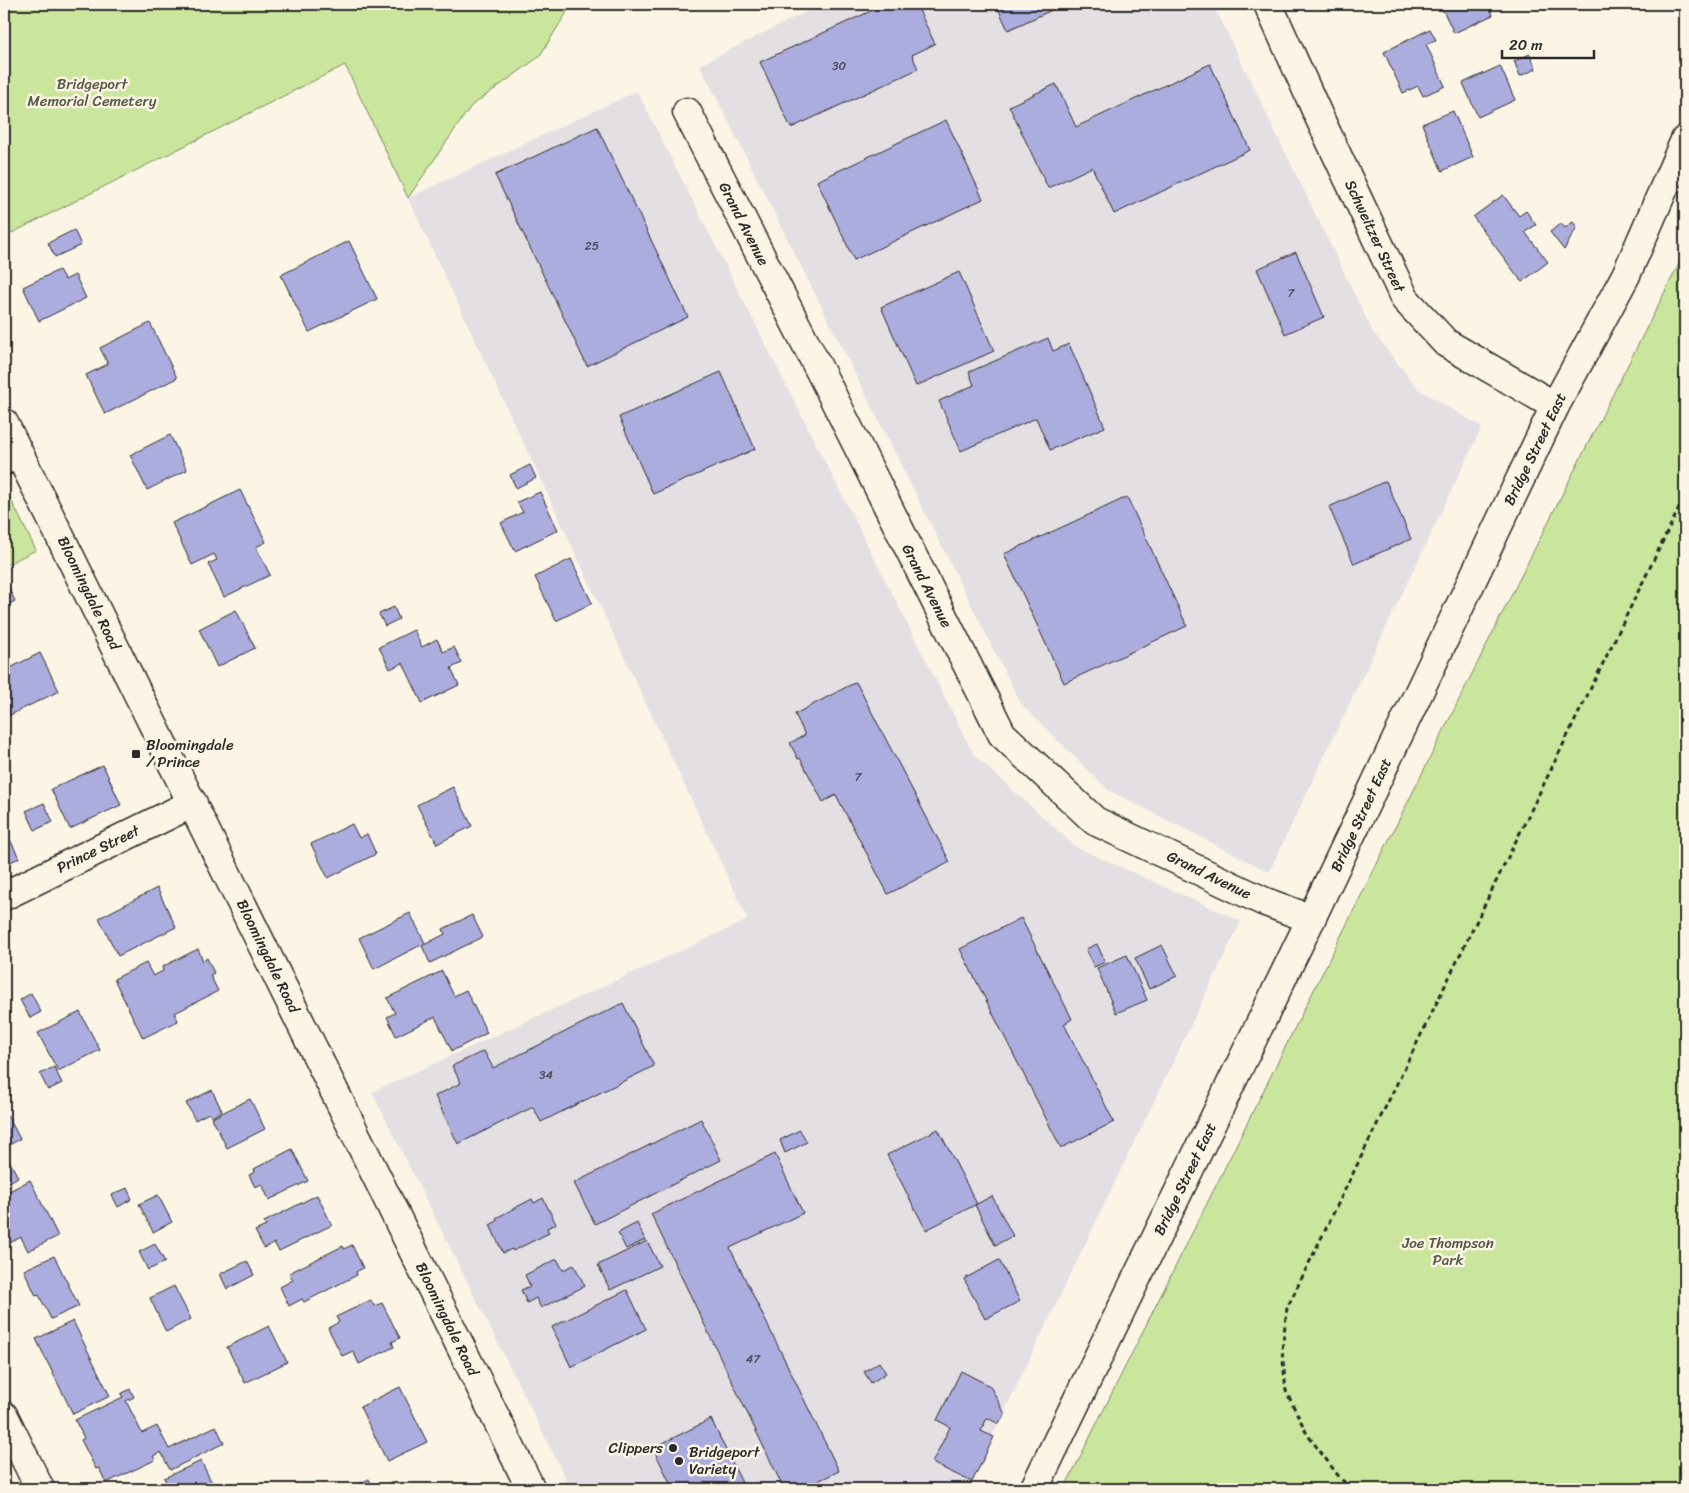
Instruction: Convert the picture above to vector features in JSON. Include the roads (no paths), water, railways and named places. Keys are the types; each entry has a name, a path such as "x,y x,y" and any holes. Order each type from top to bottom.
{"main road":[{"name":"Schweitzer Street","path":"1268,4 1320,119 1406,299 1446,343 1555,406"},
{"name":"Grand Avenue","path":"686,112 827,386 1002,734 1095,821 1263,901 1311,919"},
{"name":"Bridge Street East","path":"1034,1489 1311,919 1555,406 1626,275 1685,140"},
{"name":"Bloomingdale Road","path":"4,423 13,463 193,803 531,1489"},
{"name":"Prince Street","path":"4,896 193,803"},
{"path":"4,1416 40,1489"}],"place":[{"name":"Bloomingdale / Prince","path":"136,754"},
{"name":"Clippers","path":"673,1448"},
{"name":"Bridgeport Variety","path":"679,1461"}],"park label":[{"name":"Bridgeport Memorial Cemetery","path":"92,92"},
{"name":"Joe Thompson Park","path":"1448,1252"}]}
